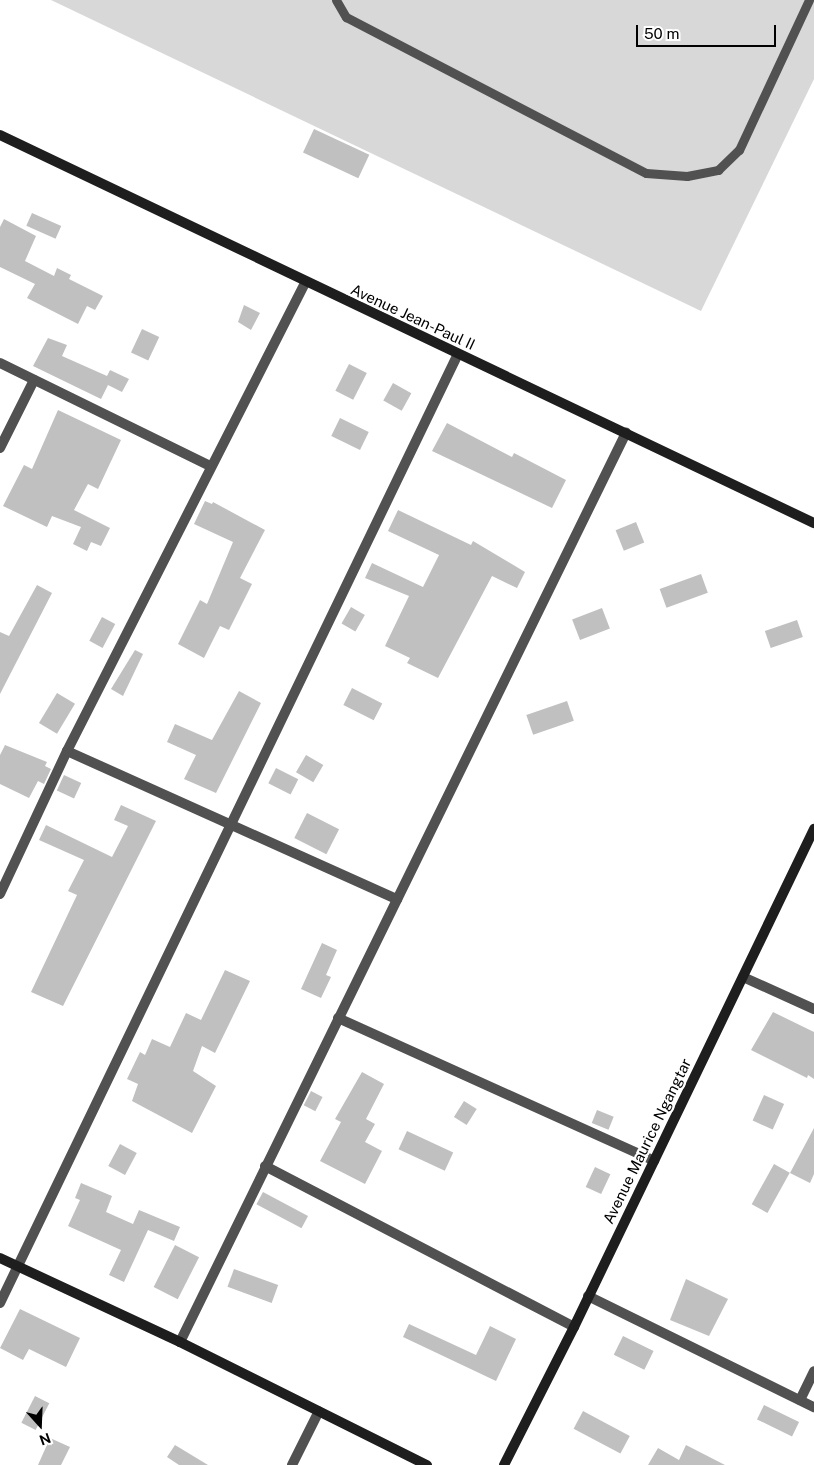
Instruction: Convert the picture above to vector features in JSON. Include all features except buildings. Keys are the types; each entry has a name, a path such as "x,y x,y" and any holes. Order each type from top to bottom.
{"street":[{"name":"Avenue Jean-Paul II","path":"0,135 166,212 305,283 814,523"},
{"path":"0,894 67,751 210,466 305,283"},
{"path":"0,1303 458,354"},
{"path":"0,363 210,466"},
{"path":"0,448 34,380"},
{"path":"180,1342 626,433"},
{"path":"67,751 230,827 397,899"},
{"name":"Avenue Maurice Ngangtar","path":"504,1465 574,1327 814,830"},
{"path":"744,977 814,1009"},
{"path":"338,1018 654,1161"},
{"path":"265,1166 574,1327"},
{"path":"0,1258 180,1342 427,1465"},
{"path":"588,1296 814,1407"},
{"path":"800,1400 814,1371"},
{"path":"292,1465 319,1411"}],"lane":[{"path":"336,0 346,17 646,173 687,176 718,170 739,150 809,0"}],"shaded area":[{"path":"51,0 814,0 814,79 701,311"}]}
